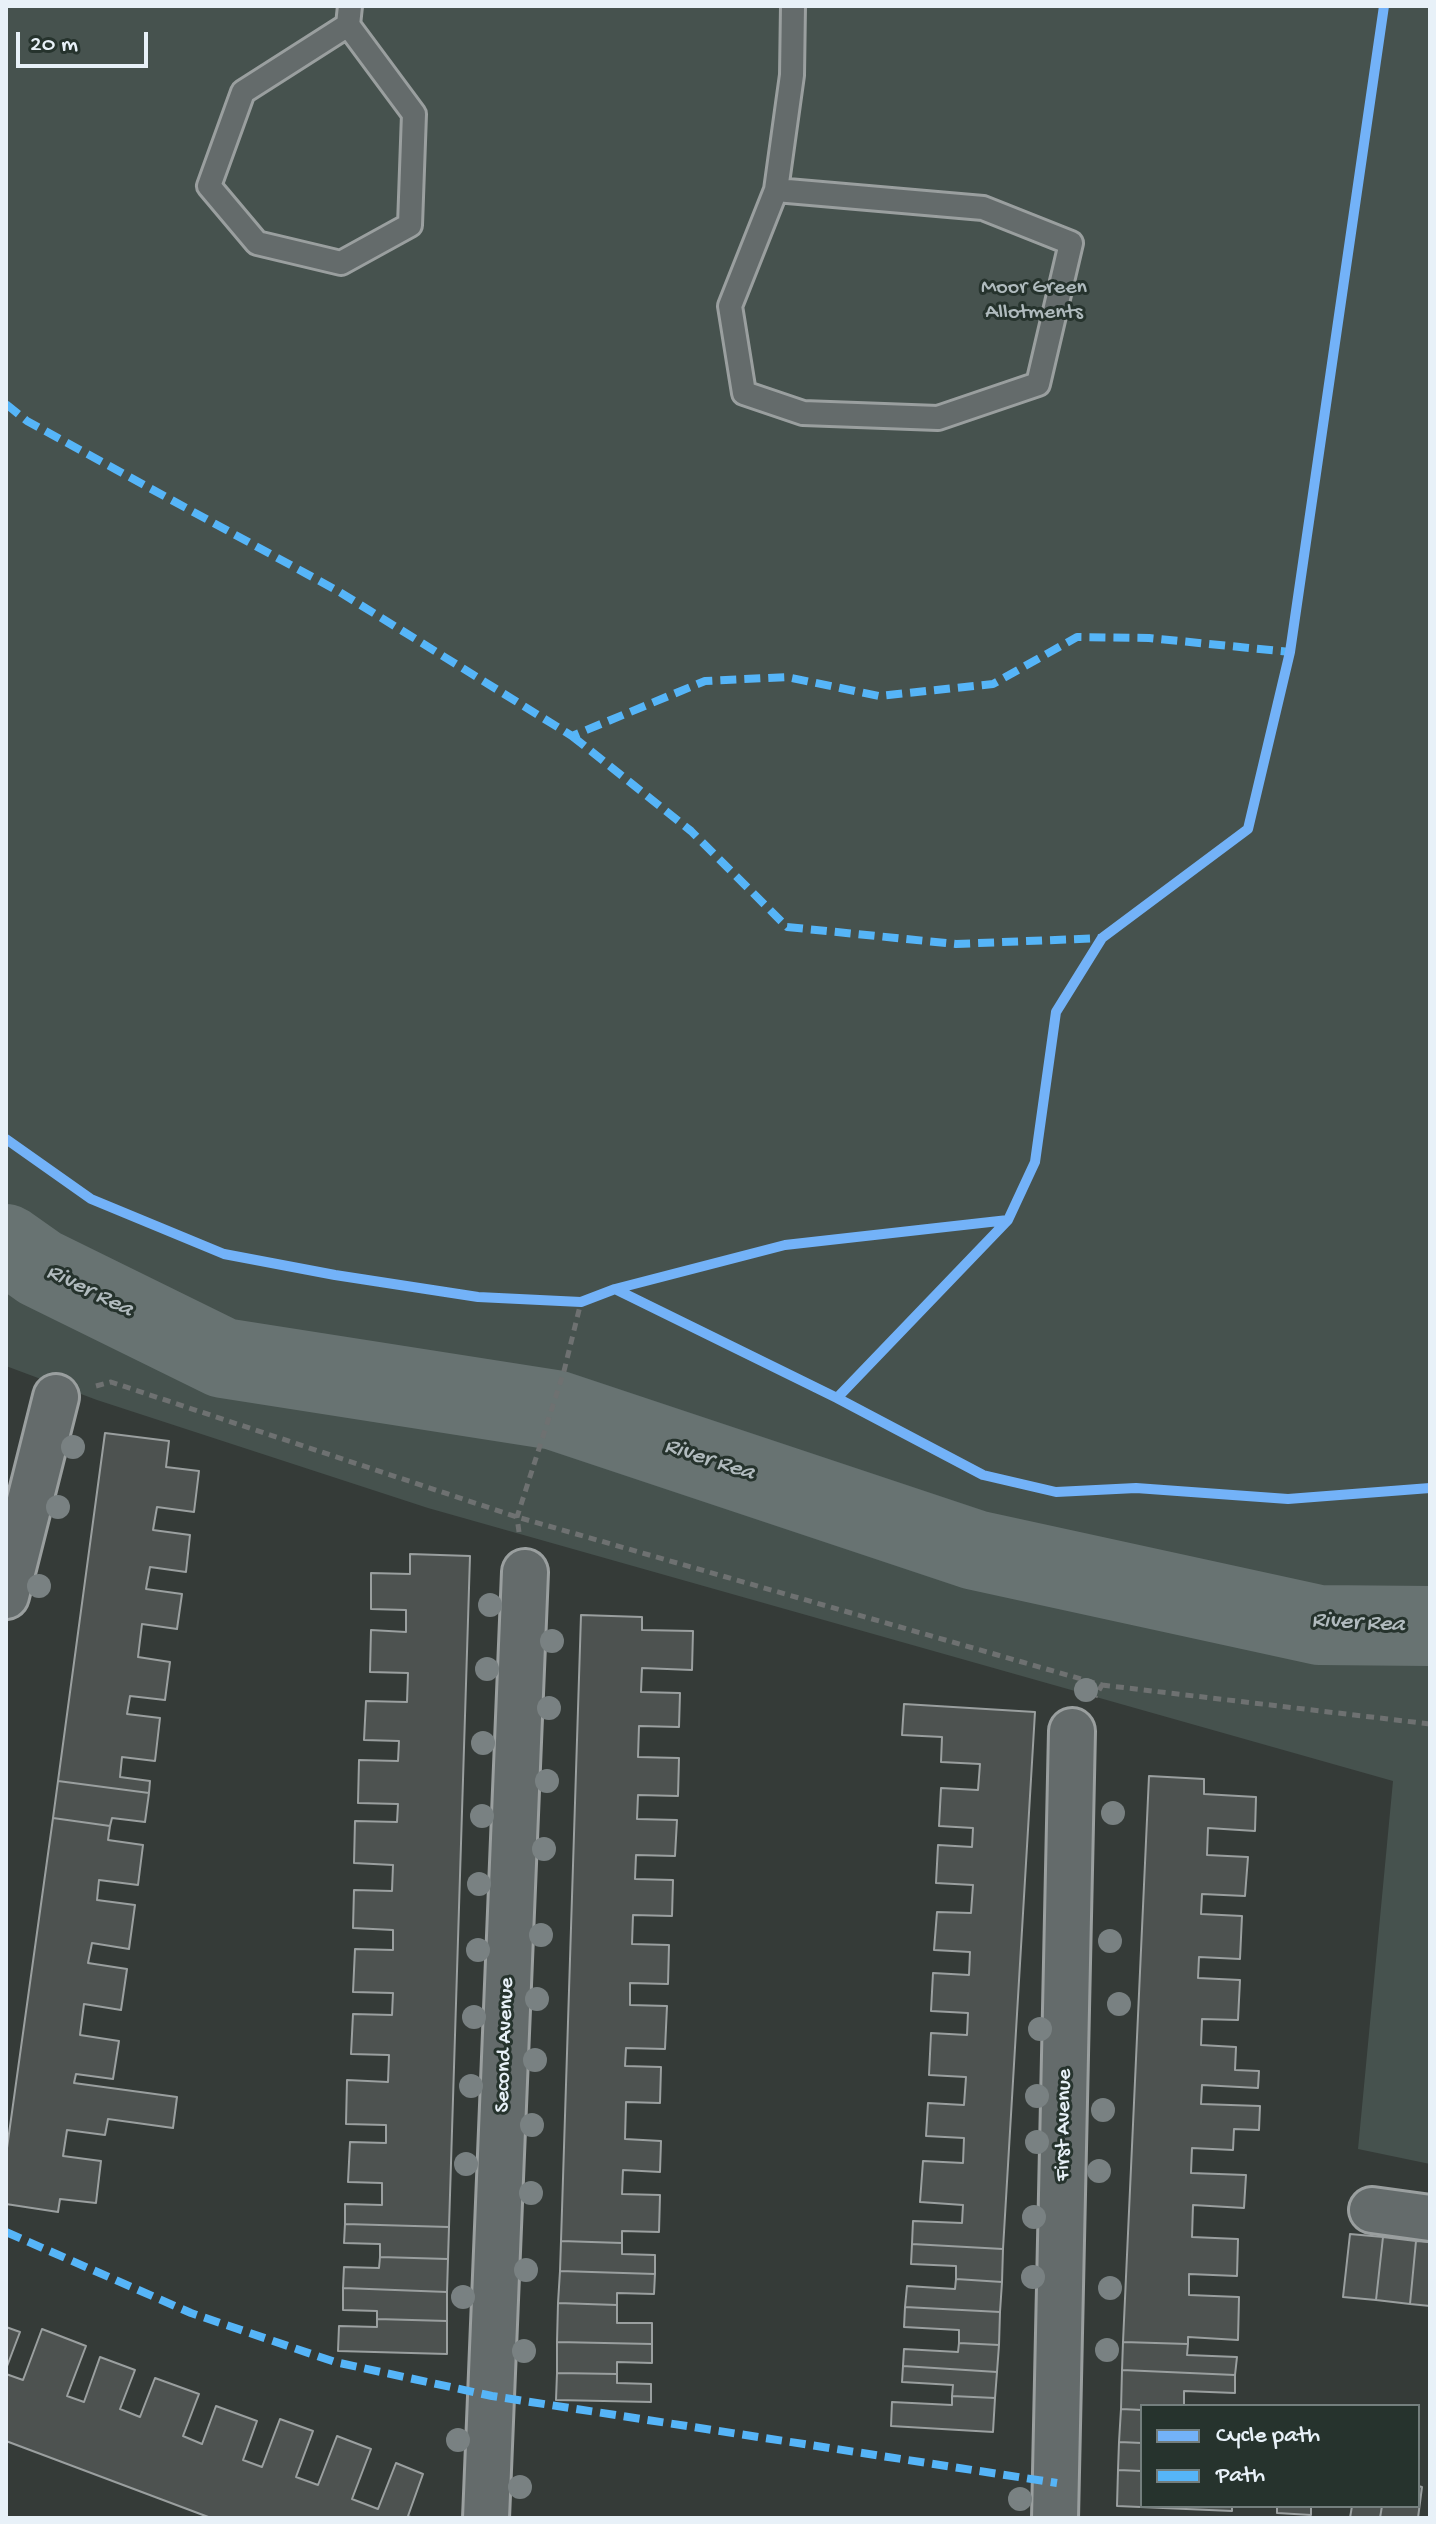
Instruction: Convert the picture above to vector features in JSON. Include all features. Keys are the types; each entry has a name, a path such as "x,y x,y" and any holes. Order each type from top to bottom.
{"street":[{"path":"6,1596 56,1397"},
{"name":"Second Avenue","path":"486,2518 525,1572"},
{"name":"First Avenue","path":"1055,2518 1072,1731"},
{"path":"1372,2210 1430,2218"}],"lane":[{"path":"776,190 983,208 1071,243 1038,384 938,418 803,413 744,393 730,306 776,190 792,75 793,6"},
{"path":"349,15 414,114 414,130 410,225 341,263 257,243 209,186 243,92 349,15"}],"path":[{"path":"566,1302 593,1298"},
{"path":"517,1517 564,1371 581,1302"},
{"path":"56,1397 111,1382 517,1517 1102,1685 1430,1724"},
{"path":"1072,1731 1102,1685"}],"green space":[{"name":"Moor Green Allotments","path":"6,6 1430,6 1430,2164 1358,2149 1393,1781 428,1508 97,1400 6,1366"}],"building":[{"path":"105,1433 169,1441 166,1467 199,1471 194,1512 157,1507 153,1530 190,1535 186,1572 150,1567 146,1589 182,1594 177,1629 142,1624 138,1657 170,1662 165,1700 130,1696 127,1714 160,1718 155,1761 122,1757 120,1777 150,1781 149,1793 58,1781"},
{"path":"410,1554 470,1556 449,2227 345,2224 345,2204 382,2205 382,2183 348,2182 350,2142 386,2143 386,2125 346,2124 347,2080 388,2082 389,2055 351,2054 353,2014 392,2015 393,1993 353,1992 355,1949 393,1950 393,1930 353,1928 354,1890 392,1891 393,1865 354,1863 355,1821 397,1822 398,1804 358,1803 359,1760 398,1761 399,1741 364,1740 366,1701 407,1702 408,1673 370,1672 371,1630 406,1632 406,1610 371,1609 371,1573 410,1574"},
{"path":"581,1615 642,1617 642,1630 693,1631 692,1670 642,1668 641,1692 680,1693 679,1727 639,1726 638,1757 679,1758 678,1796 638,1795 637,1819 677,1820 675,1856 636,1855 635,1879 673,1880 672,1916 633,1915 632,1944 669,1945 668,1984 630,1983 630,2005 667,2006 665,2049 626,2048 625,2066 661,2067 660,2103 626,2102 625,2139 661,2141 660,2172 623,2170 622,2194 660,2195 659,2232 622,2231 622,2243 561,2241"},
{"path":"904,1704 1035,1712 1003,2249 912,2244 913,2221 962,2223 963,2205 920,2202 923,2161 963,2163 964,2138 926,2136 928,2103 964,2105 966,2077 929,2075 931,2033 967,2035 968,2013 931,2011 933,1973 969,1975 970,1952 934,1950 937,1912 971,1913 973,1885 936,1883 938,1845 972,1847 973,1828 939,1826 941,1788 978,1790 980,1764 941,1762 942,1737 902,1735"},
{"path":"1149,1776 1204,1779 1204,1794 1256,1797 1255,1831 1208,1828 1207,1855 1248,1857 1245,1896 1202,1894 1201,1914 1242,1916 1240,1959 1199,1957 1198,1978 1240,1980 1238,2020 1202,2019 1201,2045 1236,2047 1235,2070 1259,2071 1258,2088 1202,2085 1201,2104 1260,2106 1259,2130 1234,2129 1233,2150 1192,2148 1191,2173 1246,2175 1244,2208 1193,2205 1192,2237 1238,2239 1237,2276 1189,2274 1189,2295 1239,2297 1238,2340 1188,2337 1188,2344 1123,2342"},
{"path":"58,1781 149,1793 145,1822 112,1818 110,1826 53,1818"},
{"path":"53,1818 110,1826 108,1840 143,1845 138,1885 99,1880 97,1900 135,1905 129,1949 92,1943 88,1963 127,1969 121,2010 84,2004 80,2035 119,2041 113,2079 76,2074 74,2083 177,2097 173,2128 108,2119 105,2135 67,2130 63,2156 101,2161 96,2203 60,2199 58,2212 6,2204 6,2155"},
{"path":"345,2224 449,2227 448,2259 380,2257 380,2244 344,2243"},
{"path":"1350,2234 1383,2237 1376,2300 1343,2297"},
{"path":"1383,2237 1416,2241 1410,2304 1376,2300"},
{"path":"561,2241 622,2243 622,2254 655,2255 655,2274 560,2271"},
{"path":"1416,2241 1430,2242 1430,2306 1410,2304"},
{"path":"912,2244 1003,2249 1002,2282 956,2279 956,2266 911,2264"},
{"path":"380,2257 448,2259 447,2292 343,2288 344,2267 379,2268"},
{"path":"560,2271 655,2274 654,2294 617,2293 617,2305 558,2303"},
{"path":"956,2279 1002,2282 1000,2312 905,2307 907,2286 955,2289"},
{"path":"343,2288 447,2292 447,2321 377,2319 377,2311 343,2310"},
{"path":"558,2303 617,2305 617,2323 652,2323 652,2344 557,2342"},
{"path":"905,2307 1000,2312 999,2345 959,2343 959,2330 904,2327"},
{"path":"377,2319 447,2321 447,2354 338,2351 339,2326 377,2327"},
{"path":"6,2327 20,2332 6,2369"},
{"path":"42,2329 86,2346 67,2396 84,2402 100,2357 135,2370 120,2409 140,2417 155,2378 199,2394 183,2436 202,2444 216,2406 257,2421 243,2460 262,2467 280,2419 313,2431 296,2477 318,2485 337,2436 371,2449 352,2499 378,2509 396,2463 423,2474 408,2516 413,2518 211,2518 6,2441 6,2374 23,2380"},
{"path":"557,2342 652,2344 652,2363 617,2362 617,2374 557,2373"},
{"path":"1123,2342 1188,2344 1187,2355 1237,2357 1235,2375 1122,2370"},
{"path":"959,2343 999,2345 997,2372 903,2366 904,2349 958,2352"},
{"path":"903,2366 997,2372 995,2398 952,2396 953,2385 902,2382"},
{"path":"1122,2370 1235,2375 1235,2393 1184,2391 1184,2404 1140,2404 1140,2410 1121,2409"},
{"path":"557,2373 617,2374 617,2383 651,2384 651,2402 556,2400"},
{"path":"952,2396 995,2398 993,2432 891,2426 892,2402 952,2405"},
{"path":"1121,2409 1140,2410 1140,2443 1119,2442"},
{"path":"1119,2442 1140,2443 1140,2471 1118,2470"},
{"path":"1118,2470 1140,2471 1140,2507 1117,2506"},
{"path":"1163,2508 1232,2508 1232,2511"},
{"path":"1277,2508 1311,2508 1311,2515 1277,2513"},
{"path":"1352,2508 1382,2508 1380,2518 1350,2518"},
{"path":"1382,2508 1419,2508 1418,2518 1380,2518"}],"waterway":[{"name":"River Rea","path":"6,1244 40,1268 223,1358 555,1410 975,1550 1319,1625 1430,1626"}],"marked path":[{"path":"6,404 27,421 338,591 572,736 705,681 787,677 879,696 993,684 1077,637 1149,638 1290,652"},
{"path":"572,736 691,831 787,927 956,944 1102,938"},
{"path":"6,2232 191,2313 335,2362 492,2396 1057,2483"}],"cycle path":[{"path":"837,1398 1008,1220 1035,1162 1056,1012 1102,938 1248,829 1290,652 1384,6"},
{"path":"6,1139 91,1199 224,1254 478,1297 581,1302 615,1289 785,1245 1008,1220"},
{"path":"615,1289 837,1398 983,1475 1056,1492 1136,1488 1288,1499 1430,1488"}]}
